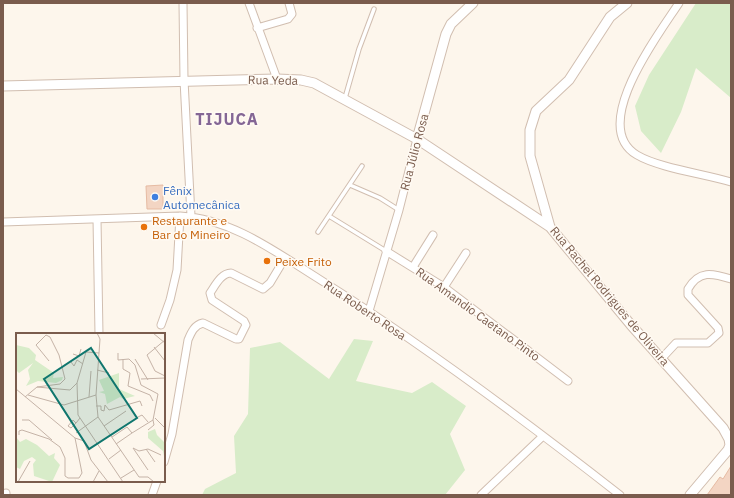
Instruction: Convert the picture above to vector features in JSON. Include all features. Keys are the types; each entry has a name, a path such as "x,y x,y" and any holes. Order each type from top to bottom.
{"street":[{"path":"183,3 184,80 191,216"},
{"path":"248,3 276,78"},
{"path":"257,28 288,19 292,14 289,3"},
{"name":"Rua Júlio Rosa","path":"369,310 399,210 446,34 451,24 473,3"},
{"name":"Rua Rachel Rodrigues de Oliveira","path":"627,3 610,17 569,80 536,111 530,130 530,156 550,227 631,325 723,428 730,439 730,451 690,495"},
{"path":"679,3 641,64 625,96 621,112 620,134 636,155 731,182"},
{"name":"Rua Yeda","path":"3,86 276,78 301,80 314,83 417,139 550,227"},
{"path":"161,326 170,300 177,270 180,216"},
{"name":"Rua Roberto Rosa","path":"3,222 191,216 226,226 254,239 369,310 543,436 620,495"},
{"path":"97,219 99,333"},
{"path":"413,267 433,235"},
{"name":"Rua Amandio Caetano Pinto","path":"386,251 444,287 568,381"},
{"path":"444,287 466,253"},
{"path":"165,458 172,434 188,340 192,330 199,324 203,323 236,339 239,339 246,325 244,321 212,300 210,293 226,273 230,273 263,289 270,283 285,258"},
{"path":"662,358 676,343 708,343 719,333 718,328 688,295 688,289 702,275 710,274 731,279"},
{"path":"480,495 543,436"},
{"path":"152,495 157,482"}],"lane":[{"path":"344,99 359,49 374,9"},
{"path":"318,232 362,166"},
{"path":"350,185 380,198 399,210"},
{"path":"329,216 386,251"}],"green space":[{"path":"696,3 731,3 731,98 696,68 681,112 661,153 641,131 635,106 649,75"},
{"path":"354,339 373,341 356,381 412,393 432,382 466,406 450,434 465,470 445,495 202,495 205,489 236,473 234,436 248,414 250,348 280,342 329,379"}],"building":[{"name":"Fênix Automecânica","path":"163,185 163,209 147,209 146,186"},
{"path":"731,466 731,495 707,495 720,477 723,479"}],"place":[{"name":"Fênix Automecânica","path":"155,197"},
{"name":"Restaurante e Bar do Mineiro","path":"144,227"},
{"name":"Peixe Frito","path":"267,261"}],"district":[{"name":"TIJUCA","path":"227,119"}]}
